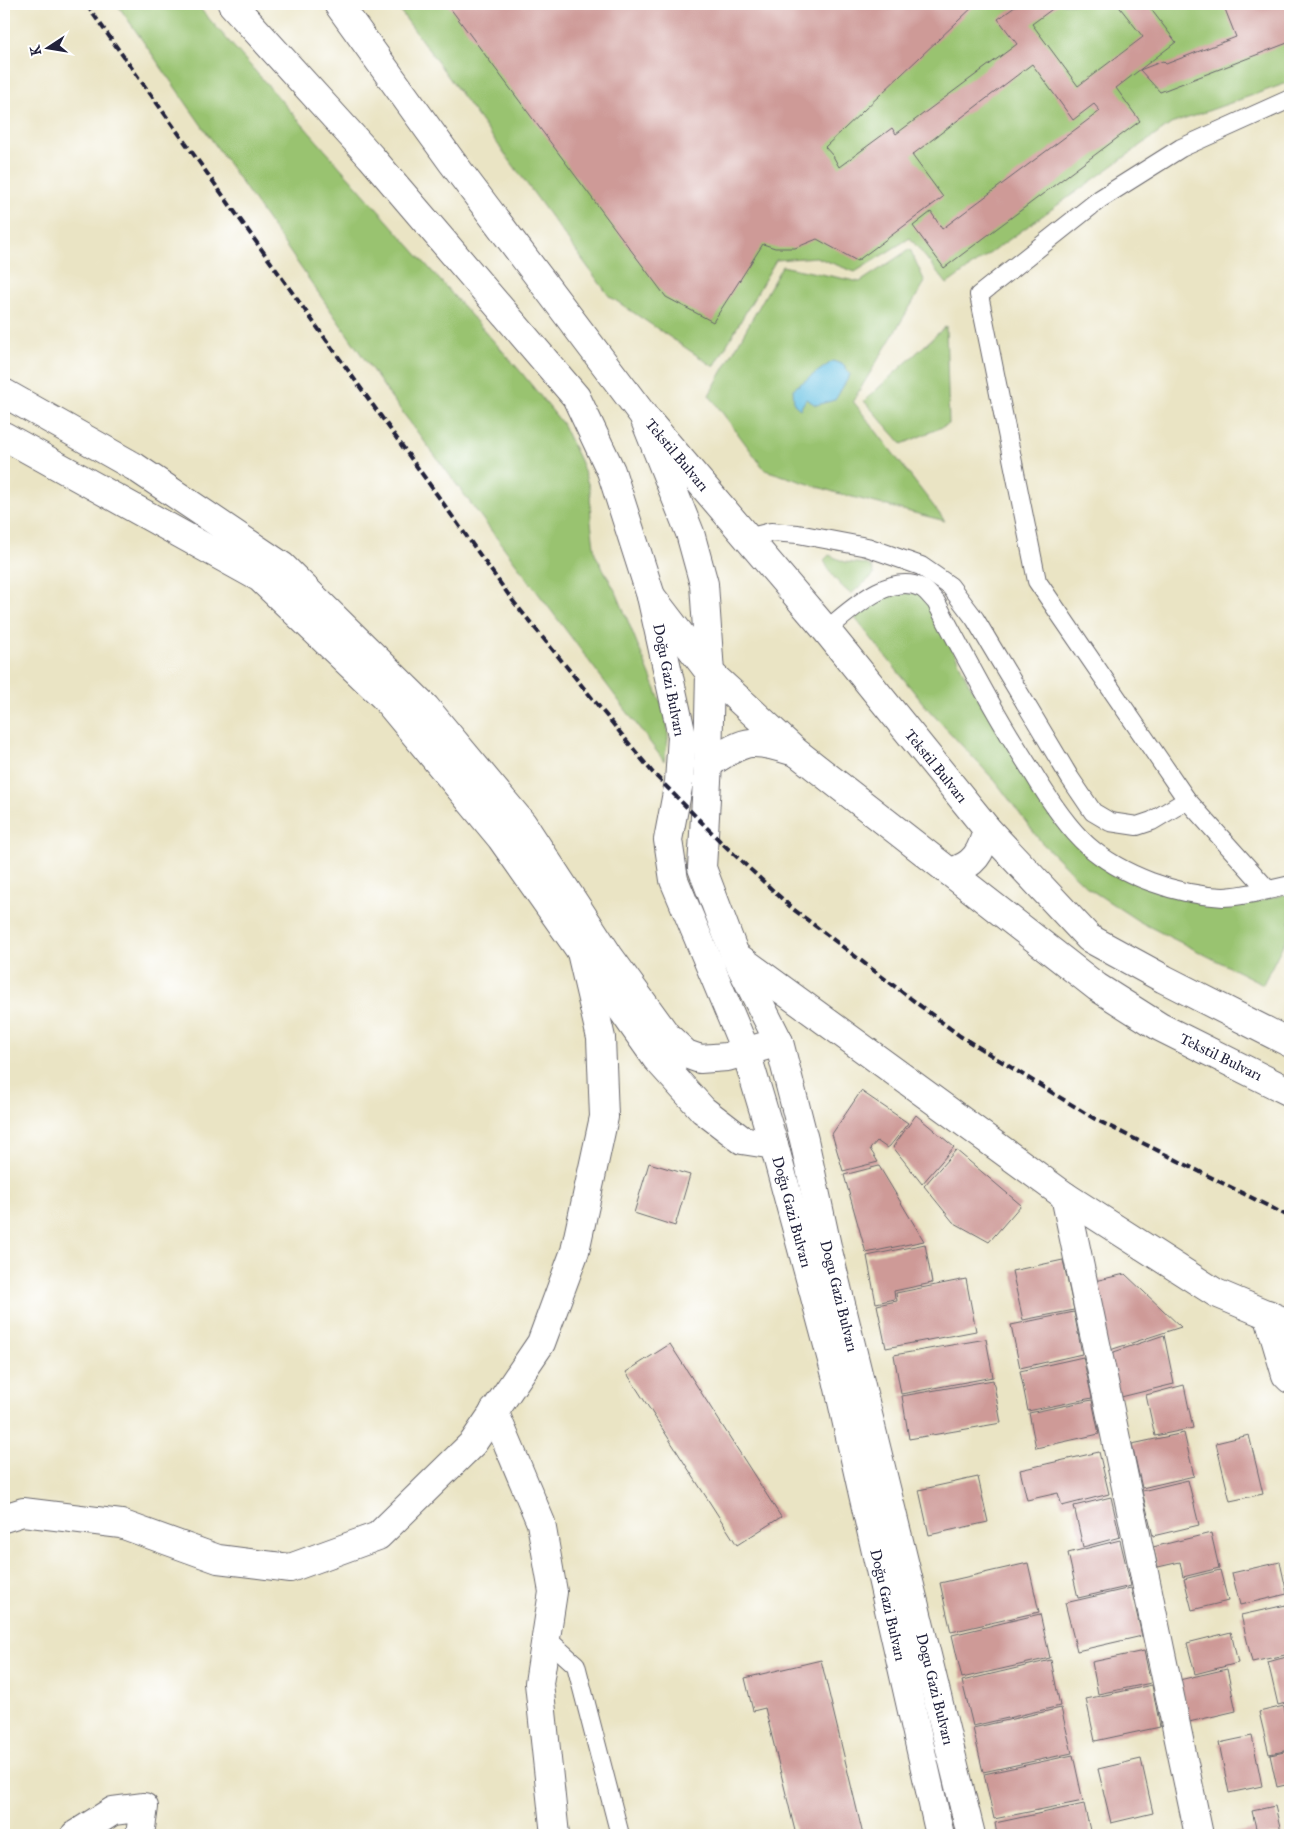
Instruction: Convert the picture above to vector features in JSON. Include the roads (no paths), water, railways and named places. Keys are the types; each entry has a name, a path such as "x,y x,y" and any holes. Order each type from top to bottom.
{"main road":[{"path":"232,4 371,157 576,397 611,472 651,596"},
{"path":"338,4 452,162 643,415"},
{"path":"4,393 135,467 282,566 426,708 522,823 609,956 667,1036 686,1054 700,1059 727,1057 779,1042"},
{"name":"Tekstil Bulvarı","path":"643,415 826,630 987,829 1089,938 1164,979 1290,1043"},
{"name":"Dogu Gazi Bulvarı","path":"643,415 690,533 704,584 710,673 708,764 702,868 735,955 779,1042 971,1835"},
{"path":"4,436 260,578 384,697 501,838 656,1058 703,1110 742,1140 774,1145"},
{"name":"Tekstil Bulvarı","path":"651,596 710,673 796,752 950,872 1105,992 1160,1028 1290,1092"},
{"name":"Doğu Gazi Bulvarı","path":"651,596 682,736 679,782 668,840 674,880 746,1052 774,1145 836,1375 940,1835"},
{"path":"708,764 731,751 751,743 796,752"},
{"path":"950,872 960,869 974,860 984,846 987,829"},
{"path":"4,1518 24,1512 121,1524 218,1559 290,1568 378,1536 473,1443 541,1343 575,1251 604,1117 601,1038 581,950"},
{"path":"735,955 1065,1196 1216,1293 1279,1319 1289,1384"},
{"path":"1065,1196 1199,1835"},
{"path":"494,1411 541,1523 553,1592 539,1683 555,1835"},
{"path":"75,1835 113,1811 144,1807 140,1835"}],"lane":[{"path":"1267,890 1187,800 1037,581 979,295 1100,199 1181,148 1290,99"},
{"path":"747,538 771,532 798,534 866,547 922,566 950,586 975,619 1070,778 1093,812 1110,822 1137,826 1152,821 1187,800"},
{"path":"826,630 880,589 910,585 922,588 936,602 1016,748 1048,798 1087,845 1123,870 1152,883 1170,887 1225,897 1290,885"},
{"path":"774,1145 804,1140"},
{"path":"546,1638 576,1665 620,1835"}],"water":[{"path":"833,361 844,365 850,375 835,400 816,405 806,399 800,409 794,404 793,389"}],"railway":[{"path":"86,4 513,601 653,773 723,844 793,909 960,1036 1095,1119 1290,1217"}]}
